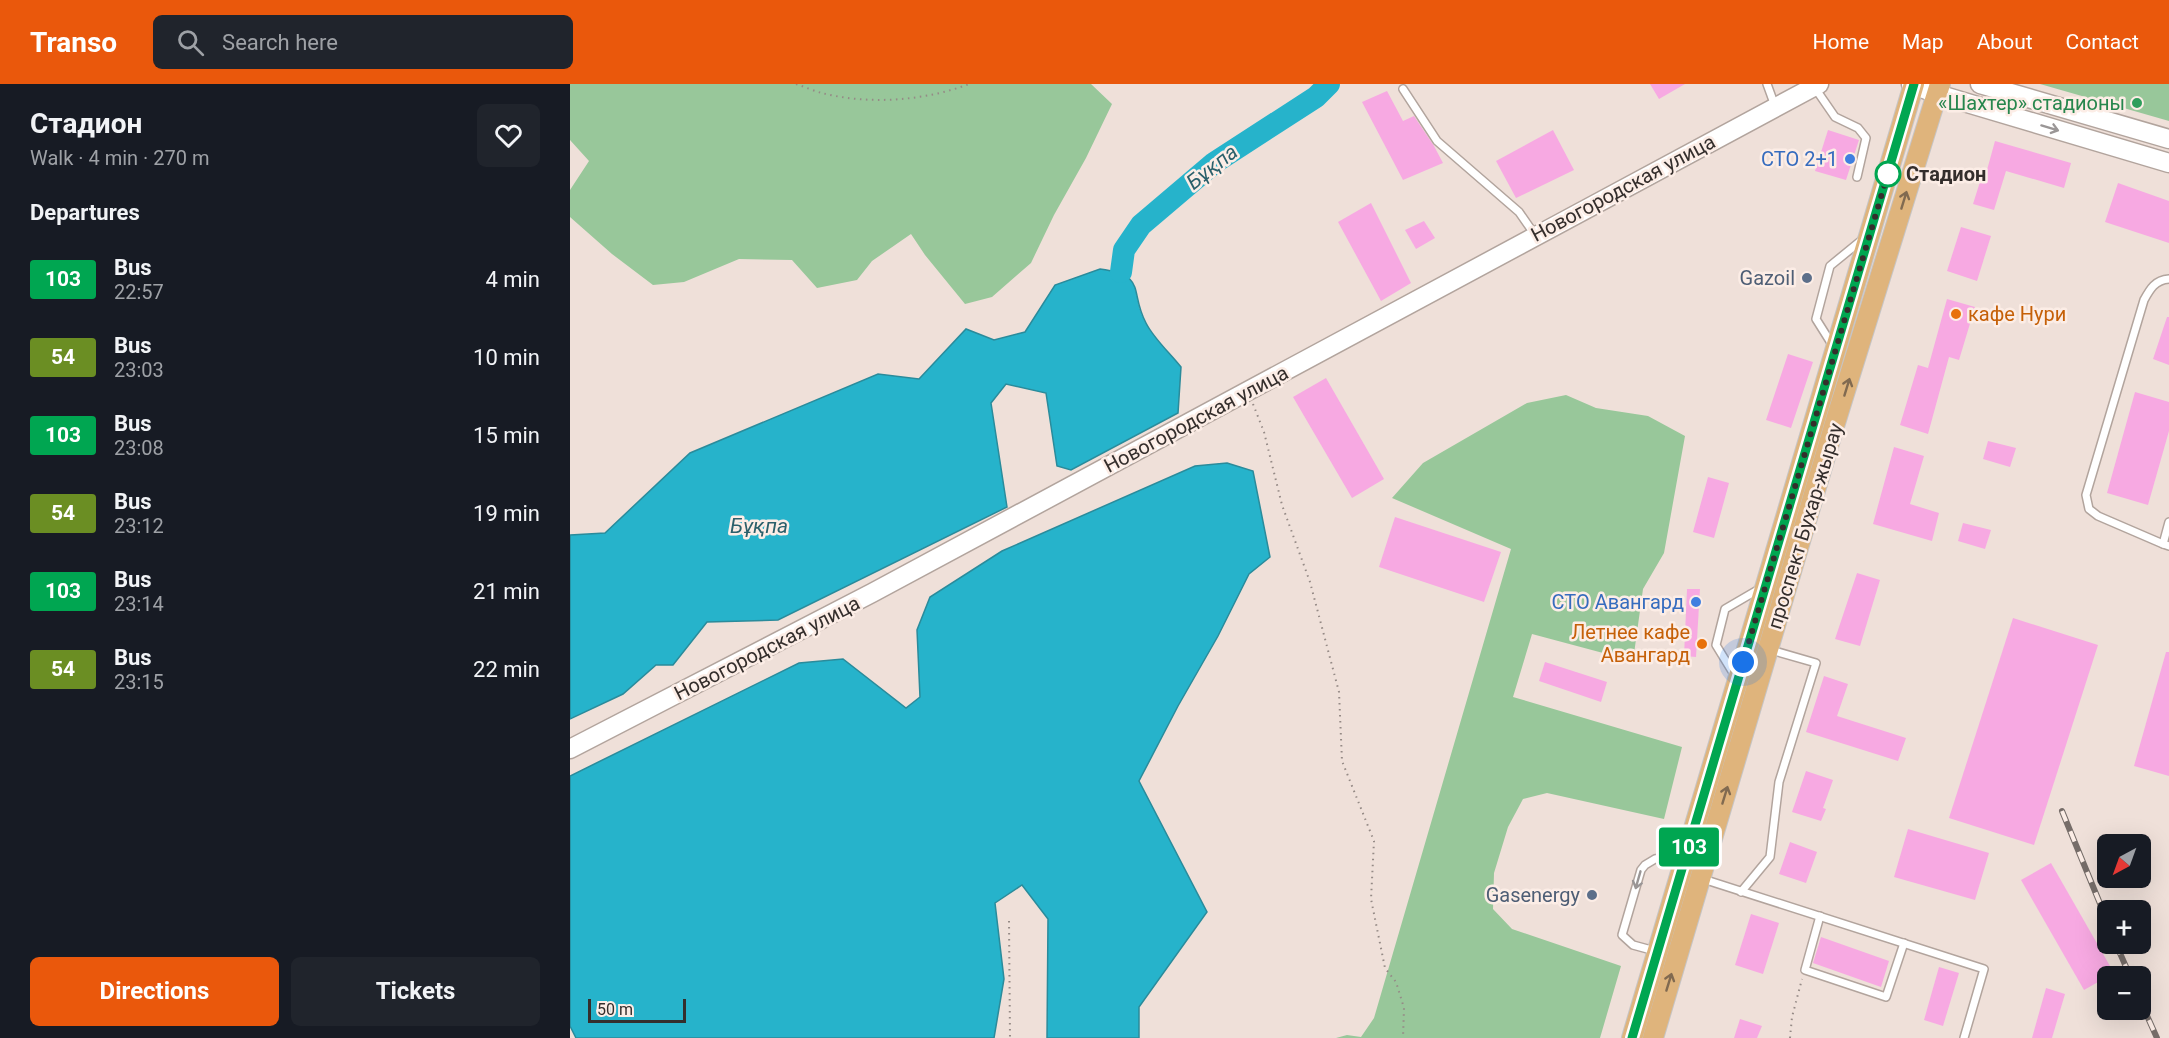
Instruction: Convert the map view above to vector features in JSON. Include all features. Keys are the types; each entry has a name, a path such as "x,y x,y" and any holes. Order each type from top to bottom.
{"main road":[{"name":"проспект Бухар-жырау","path":"1632,1038 1913,84"},
{"name":"проспект Бухар-жырау","path":"1653,1038 1768,649 1939,89"},
{"path":"1749,643 1768,649"}],"street":[{"path":"1913,84 1939,89 2169,163"},
{"path":"1980,84 2169,139"},
{"name":"Новогородская улица","path":"570,749 872,594 1816,85"}],"lane":[{"path":"1767,84 1775,106"},
{"path":"1816,85 1834,117 1858,128 1866,138 1857,177"},
{"path":"1403,89 1437,141 1519,212 1535,236"},
{"path":"1836,350 1816,320 1830,266 1870,234"},
{"path":"2169,279 2160,280 2150,289 2144,300 2086,495 2089,509 2098,516 2166,545 2169,522"},
{"path":"1738,681 1716,645 1725,609 1766,586"},
{"path":"1741,892 1770,857 1779,782 1816,663 1768,649"},
{"path":"1658,952 1633,945 1622,934 1641,870 1655,859 1665,857 1685,860"},
{"path":"1700,879 1984,969 1964,1038"},
{"path":"1820,916 1805,970 1886,997 1904,943"}],"path":[{"path":"796,84 823,94 895,99 946,93 969,84"},
{"path":"1248,390 1264,432 1282,505 1310,582 1339,692 1342,761 1374,841 1371,899 1385,968 1396,982 1404,1008 1403,1038"},
{"path":"1009,921 1010,1038"},
{"path":"1790,1038 1792,1017 1805,970"}],"green space":[{"path":"570,84 1091,84 1112,104 1031,263 992,297 965,304 911,234 872,261 857,280 817,288 792,260 739,259 684,282 653,285 612,254 570,217 570,190 589,161 570,140"},
{"name":"«Шахтер» стадионы","path":"2040,84 2169,84 2169,121"},
{"path":"1566,395 1596,408 1648,416 1685,436 1664,553 1643,589 1633,661 1532,634 1513,697 1682,747 1664,819 1547,793 1523,799 1508,827 1494,873 1493,909 1512,929 1621,966 1600,1038 1336,1038 1347,1035 1361,1037 1374,1018 1511,549 1392,498 1423,463 1527,403"}],"water":[{"name":"Бұқпа","path":"1100,269 1115,272 1131,281 1149,329 1181,367 1178,413 1071,470 1057,466 1046,393 1006,384 991,403 1007,507 778,620 707,622 673,665 656,665 623,694 570,719 570,535 605,533 690,453 878,374 919,379 966,329 994,340 1025,332 1055,285"},
{"path":"1227,463 1253,471 1270,557 1249,574 1139,781 1207,912 1139,1007 1139,1038 1047,1038 1048,919 1022,885 995,903 1004,979 994,1038 576,1038 570,1026 570,776 799,663 843,659 906,708 920,697 917,630 930,597 1002,551 1195,466"}],"building":[{"path":"1650,84 1685,84 1659,99"},
{"path":"1387,91 1403,121 1414,116 1443,163 1403,180 1362,102"},
{"path":"1553,130 1574,170 1516,198 1496,161"},
{"path":"1828,130 1859,140 1846,180 1815,171"},
{"path":"1995,141 2071,163 2064,188 2006,171 1994,210 1973,204 1984,169 1987,170"},
{"path":"2118,183 2169,201 2169,243 2105,222"},
{"path":"1371,203 1411,283 1381,301 1338,222"},
{"path":"1424,221 1435,238 1416,249 1405,230"},
{"path":"1961,227 1991,236 1977,281 1947,271"},
{"path":"1947,299 1975,307 1959,360 1949,357 1928,434 1900,425 1918,365 1928,368"},
{"path":"2167,317 2169,317 2169,365 2153,359"},
{"path":"1788,354 1813,362 1791,428 1766,420"},
{"path":"1326,378 1384,479 1352,498 1293,397"},
{"path":"2135,392 2169,402 2169,431 2148,505 2107,493"},
{"path":"1988,441 2016,448 2010,467 1983,459"},
{"path":"1894,447 1924,456 1910,504 1939,513 1932,541 1873,524"},
{"path":"1708,477 1729,483 1714,538 1693,532"},
{"path":"1395,517 1501,552 1484,602 1379,567"},
{"path":"1963,523 1991,530 1985,549 1958,541"},
{"path":"1857,573 1880,580 1860,646 1835,639"},
{"path":"1687,589 1700,589 1696,657 1684,656"},
{"path":"2013,618 2098,645 2034,845 1949,818"},
{"path":"2166,652 2169,652 2169,776 2134,766"},
{"path":"1545,662 1607,682 1601,702 1539,681"},
{"path":"1824,676 1848,684 1837,716 1906,738 1898,761 1806,732"},
{"path":"1806,771 1833,780 1821,821 1792,812"},
{"path":"1908,829 1989,853 1975,900 1894,877"},
{"path":"1790,842 1817,852 1806,883 1779,874"},
{"path":"2051,863 2097,943 2097,954 2103,954 2110,966 2097,966 2097,983 2084,990 2021,880"},
{"path":"1751,914 1779,923 1763,974 1735,965"},
{"path":"1821,937 1889,961 1881,987 1813,963"},
{"path":"1939,967 1959,973 1943,1026 1924,1020"},
{"path":"2046,988 2065,994 2052,1038 2032,1038"},
{"path":"1740,1019 1762,1026 1757,1038 1734,1038"}],"waterway":[{"name":"Бұқпа","path":"1121,272 1124,250 1141,225 1214,163 1316,97 1329,84"}],"railway":[{"path":"2062,811 2099,900"},
{"path":"2120,954 2126,966"},
{"path":"2149,1020 2157,1038"}],"bus line":[{"name":"103","path":"1632,1038 1914,84"}],"place":[{"name":"«Шахтер» стадионы","path":"2137,103"},
{"name":"СТО 2+1","path":"1850,159"},
{"name":"Стадион","path":"1888,174"},
{"name":"Gazoil","path":"1807,278"},
{"name":"кафе Нури","path":"1956,314"},
{"name":"СТО Авангард","path":"1696,602"},
{"name":"Летнее кафе Авангард","path":"1702,644"},
{"name":"Gasenergy","path":"1592,895"}],"route":[{"path":"1743,662 1889,170 1888,174"}]}
